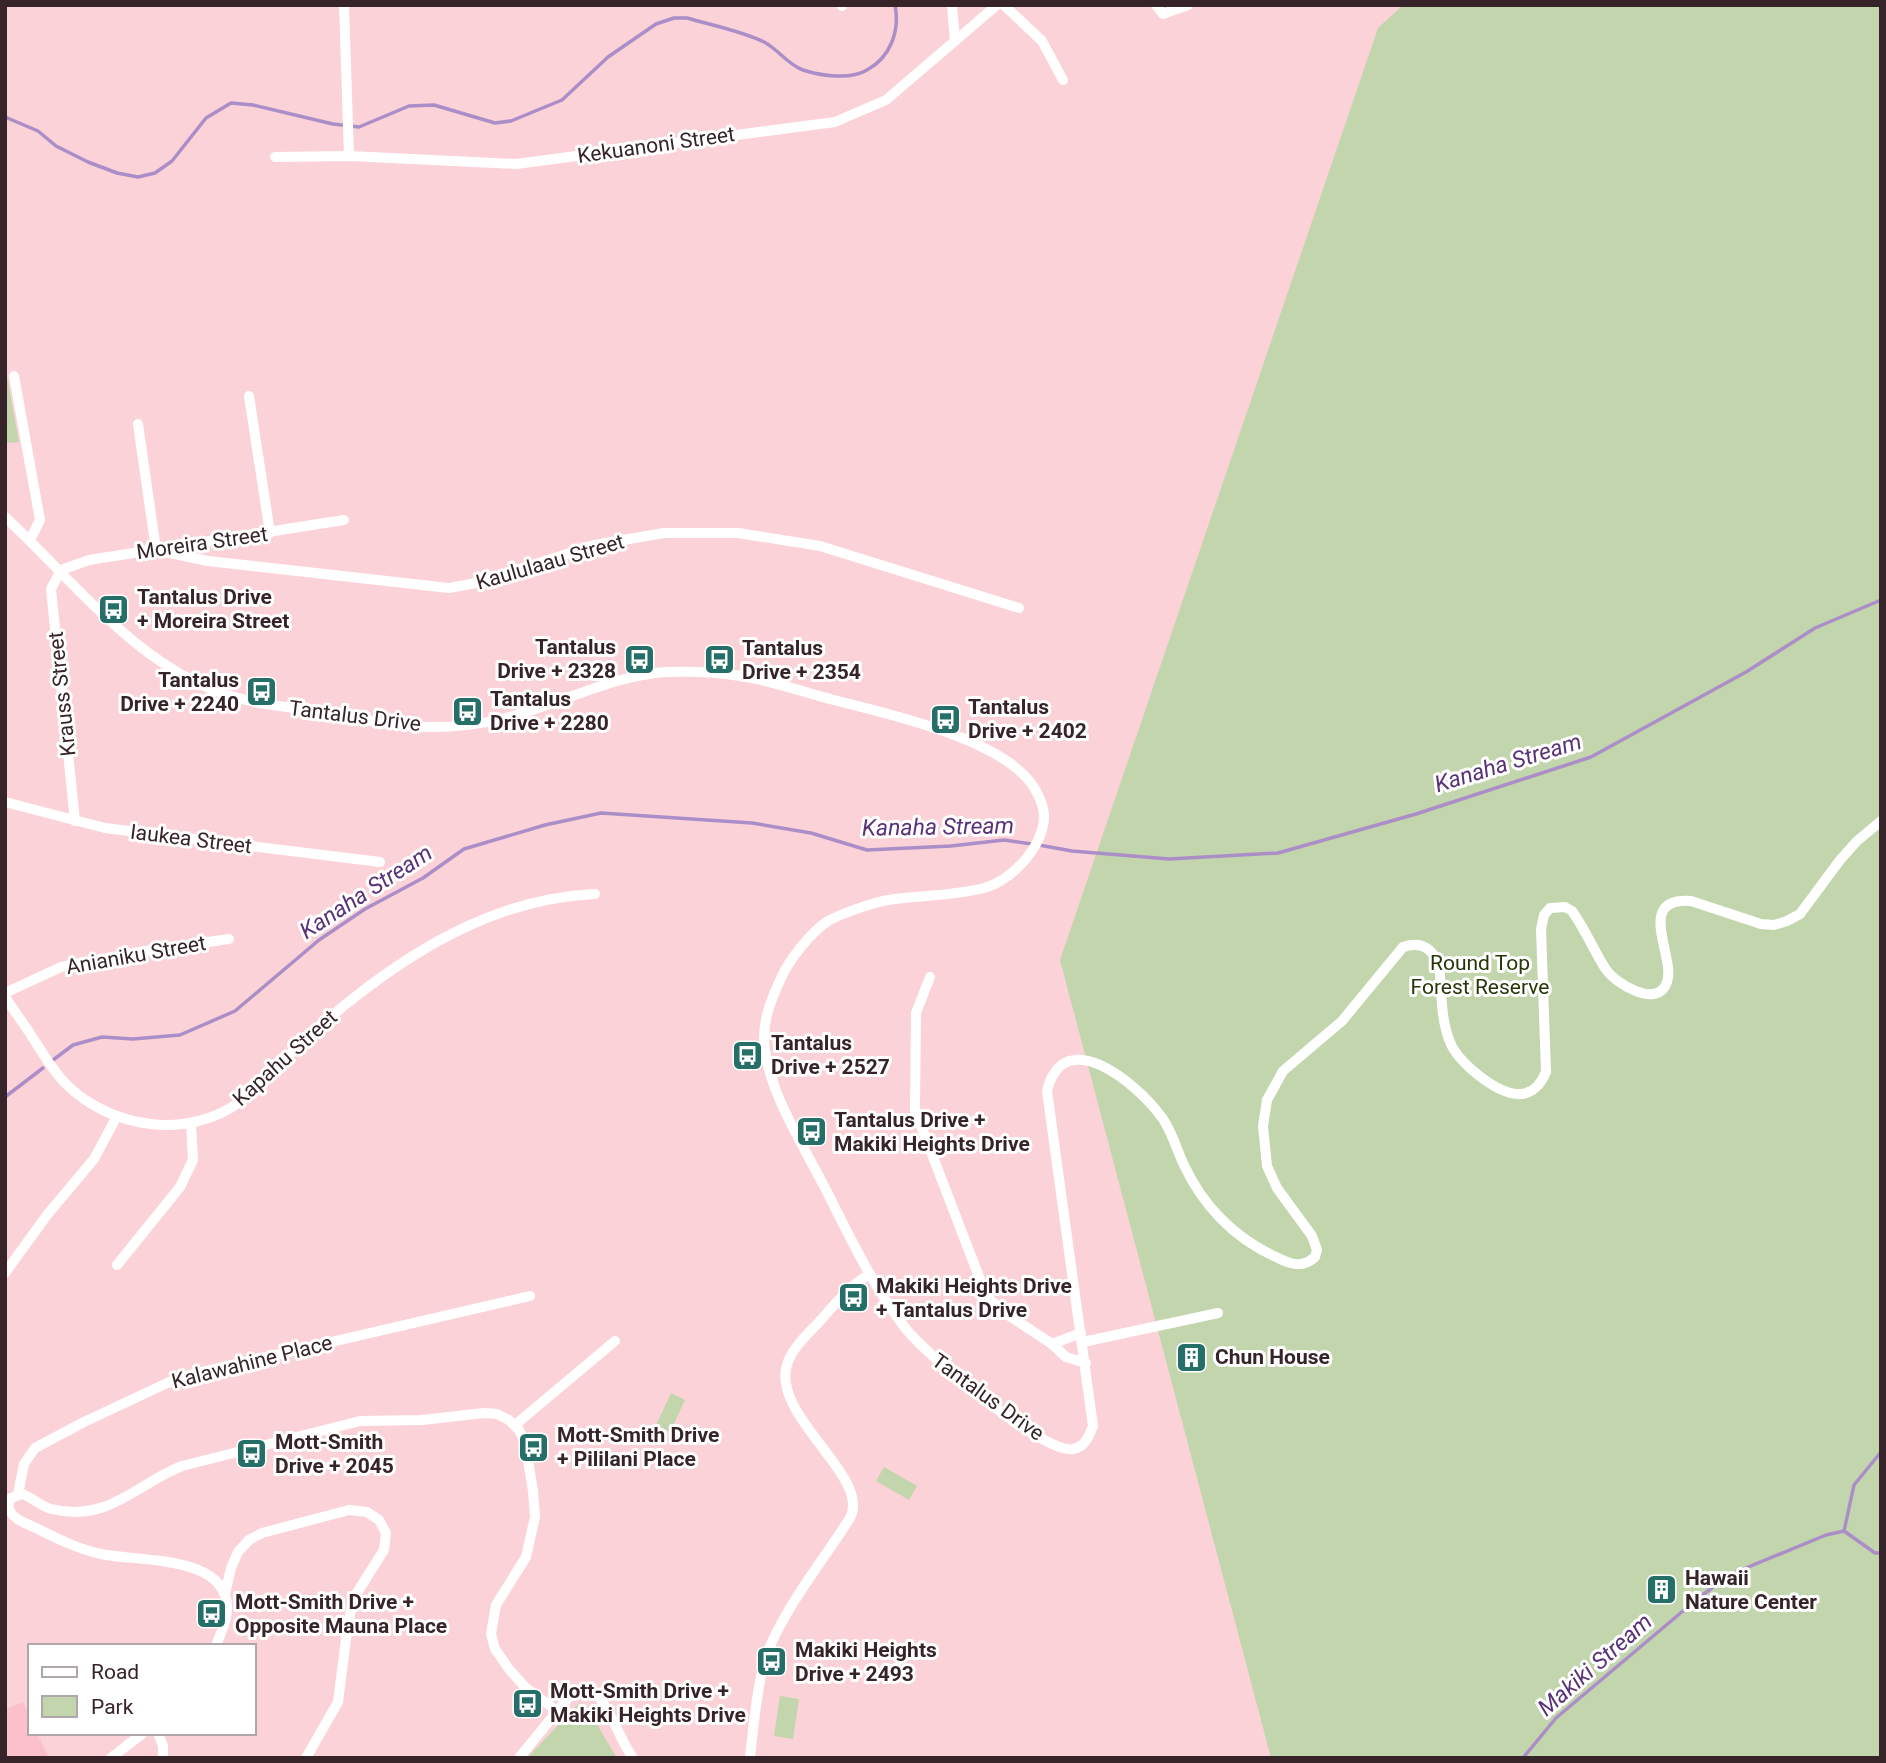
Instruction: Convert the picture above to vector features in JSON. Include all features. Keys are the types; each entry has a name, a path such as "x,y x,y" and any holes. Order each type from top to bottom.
{"street":[{"path":"344,5 349,156"},
{"path":"952,5 955,41"},
{"name":"Kekuanoni Street","path":"275,156 349,156 516,164 835,122 886,100 996,5"},
{"path":"1004,5 1042,41 1063,80"},
{"path":"1156,5 1163,14 1188,5"},
{"path":"14,376 40,520 30,540"},
{"path":"249,396 270,533"},
{"path":"138,424 156,550"},
{"name":"Tantalus Drive","path":"5,517 112,621 163,665 201,686 251,702 401,726 461,725 499,720 644,675 705,672 778,684 952,735 991,751 1019,769 1034,786 1044,810 1044,822 1034,844 1017,869 999,882 978,890 883,901 827,921 789,960 766,1011 764,1036 766,1061 785,1110 870,1274 908,1332 927,1352 1019,1425 1068,1450 1083,1444 1093,1426 1047,1091 1052,1075 1062,1064 1075,1059 1095,1064 1117,1074 1135,1087 1163,1118 1187,1172 1218,1217 1263,1251 1283,1261 1305,1264 1315,1257 1312,1236 1277,1188 1267,1166 1263,1126 1267,1100 1283,1071 1342,1021 1403,947 1413,943 1424,945 1437,959 1444,1024 1451,1044 1462,1061 1489,1082 1519,1095 1527,1093 1542,1082 1546,1072 1541,929 1544,915 1550,908 1565,907 1572,911 1606,970 1617,982 1641,993 1656,993 1663,990 1668,982 1660,928 1664,913 1671,904 1681,900 1691,901 1760,924 1774,925 1787,921 1800,914 1840,860 1881,821"},
{"name":"Moreira Street","path":"61,570 89,559 344,520"},
{"name":"Kaululaau Street","path":"156,550 208,561 449,588 481,582 594,545 664,533 738,533 820,546 1019,608"},
{"name":"Krauss Street","path":"61,570 51,589 75,821"},
{"name":"Iaukea Street","path":"5,802 105,828 380,862"},
{"name":"Kapahu Street","path":"5,995 57,1075 75,1093 117,1116 151,1124 191,1123 220,1113 241,1101 334,1013 420,949 456,930 507,911 595,894"},
{"name":"Anianiku Street","path":"5,995 61,967 229,939"},
{"path":"930,977 916,1013 915,1110 981,1282 992,1301 1037,1336 1066,1357 1086,1363"},
{"path":"5,1273 47,1215 94,1159 117,1116"},
{"path":"117,1265 180,1187 193,1160 191,1123"},
{"path":"750,1758 763,1666 768,1651 854,1508 853,1497 841,1473 802,1420 789,1393 785,1369 795,1351 845,1293 870,1274"},
{"name":"Kalawahine Place","path":"225,1594 216,1580 196,1568 107,1555 68,1544 13,1517 8,1506 11,1498 18,1494 24,1464 35,1448 180,1377 530,1296"},
{"path":"1052,1345 1218,1312"},
{"path":"515,1425 615,1341"},
{"path":"18,1494 26,1495 54,1509 94,1509 127,1498 166,1472 182,1466 360,1421 422,1420 490,1413 503,1417 515,1425 523,1436 527,1449 533,1491 534,1529 526,1557 496,1605 491,1634 495,1649 509,1669 525,1687 557,1711"},
{"path":"217,1644 227,1613 225,1594 231,1568 238,1552 248,1540 262,1533 349,1510 367,1512 379,1520 386,1533 384,1550 354,1599 347,1630 338,1702 306,1758"},
{"path":"519,1758 572,1693 588,1689 604,1704 621,1741 633,1758"},
{"path":"111,1758 140,1735"},
{"path":"159,1735 163,1746 163,1758"}],"shaded area":[{"path":"23,1702 28,1713 28,1735 38,1735 49,1758 5,1758 5,1709"}],"green space":[{"name":"Round Top Forest Reserve","path":"1403,5 1881,5 1881,1758 1271,1758 1060,960 1378,28"},
{"path":"6,371 19,442 5,443"},
{"path":"671,1393 685,1400 670,1432 656,1425"},
{"path":"884,1467 917,1486 909,1500 876,1481"},
{"path":"780,1696 799,1699 793,1739 774,1736"},
{"path":"579,1703 586,1706 617,1758 527,1758"}],"waterway":[{"path":"5,117 38,131 56,146 88,162 117,173 138,177 155,173 172,161 206,118 231,103 359,127 409,106 434,105 495,123 511,121 562,100 608,57 656,24 674,18 687,18 755,38 803,70 827,75 853,75 867,70 888,50 895,33 895,5"},
{"name":"Kanaha Stream","path":"1039,845 1072,851 1169,859 1278,853 1416,814 1591,757 1746,672 1815,628 1881,600"},
{"name":"Kanaha Stream","path":"53,1060 73,1045 102,1037 133,1039 180,1035 235,1011 319,940 365,909 423,878 464,849 545,825 601,813 752,823 811,833 867,850 951,846 1004,840 1032,844"},
{"name":"Kanaha Stream","path":"5,1097 43,1068"},
{"path":"1844,1531 1854,1485 1881,1452"},
{"path":"1844,1531 1875,1553 1881,1553"},
{"name":"Makiki Stream","path":"1523,1758 1556,1718 1729,1575 1826,1535 1844,1531"}],"place":[{"name":"Tantalus Drive + Moreira Street","path":"114,609"},
{"name":"Tantalus Drive + 2328","path":"639,659"},
{"name":"Tantalus Drive + 2354","path":"719,660"},
{"name":"Tantalus Drive + 2240","path":"262,692"},
{"name":"Tantalus Drive + 2280","path":"467,711"},
{"name":"Tantalus Drive + 2402","path":"945,719"},
{"name":"Tantalus Drive + 2527","path":"748,1055"},
{"name":"Tantalus Drive + Makiki Heights Drive","path":"811,1132"},
{"name":"Makiki Heights Drive + Tantalus Drive","path":"853,1298"},
{"name":"Chun House","path":"1192,1357"},
{"name":"Mott-Smith Drive + Pililani Place","path":"534,1447"},
{"name":"Mott-Smith Drive + 2045","path":"252,1454"},
{"name":"Hawaii Nature Center","path":"1662,1590"},
{"name":"Mott-Smith Drive + Opposite Mauna Place","path":"212,1614"},
{"name":"Makiki Heights Drive + 2493","path":"772,1662"},
{"name":"Mott-Smith Drive + Makiki Heights Drive","path":"527,1703"}]}
